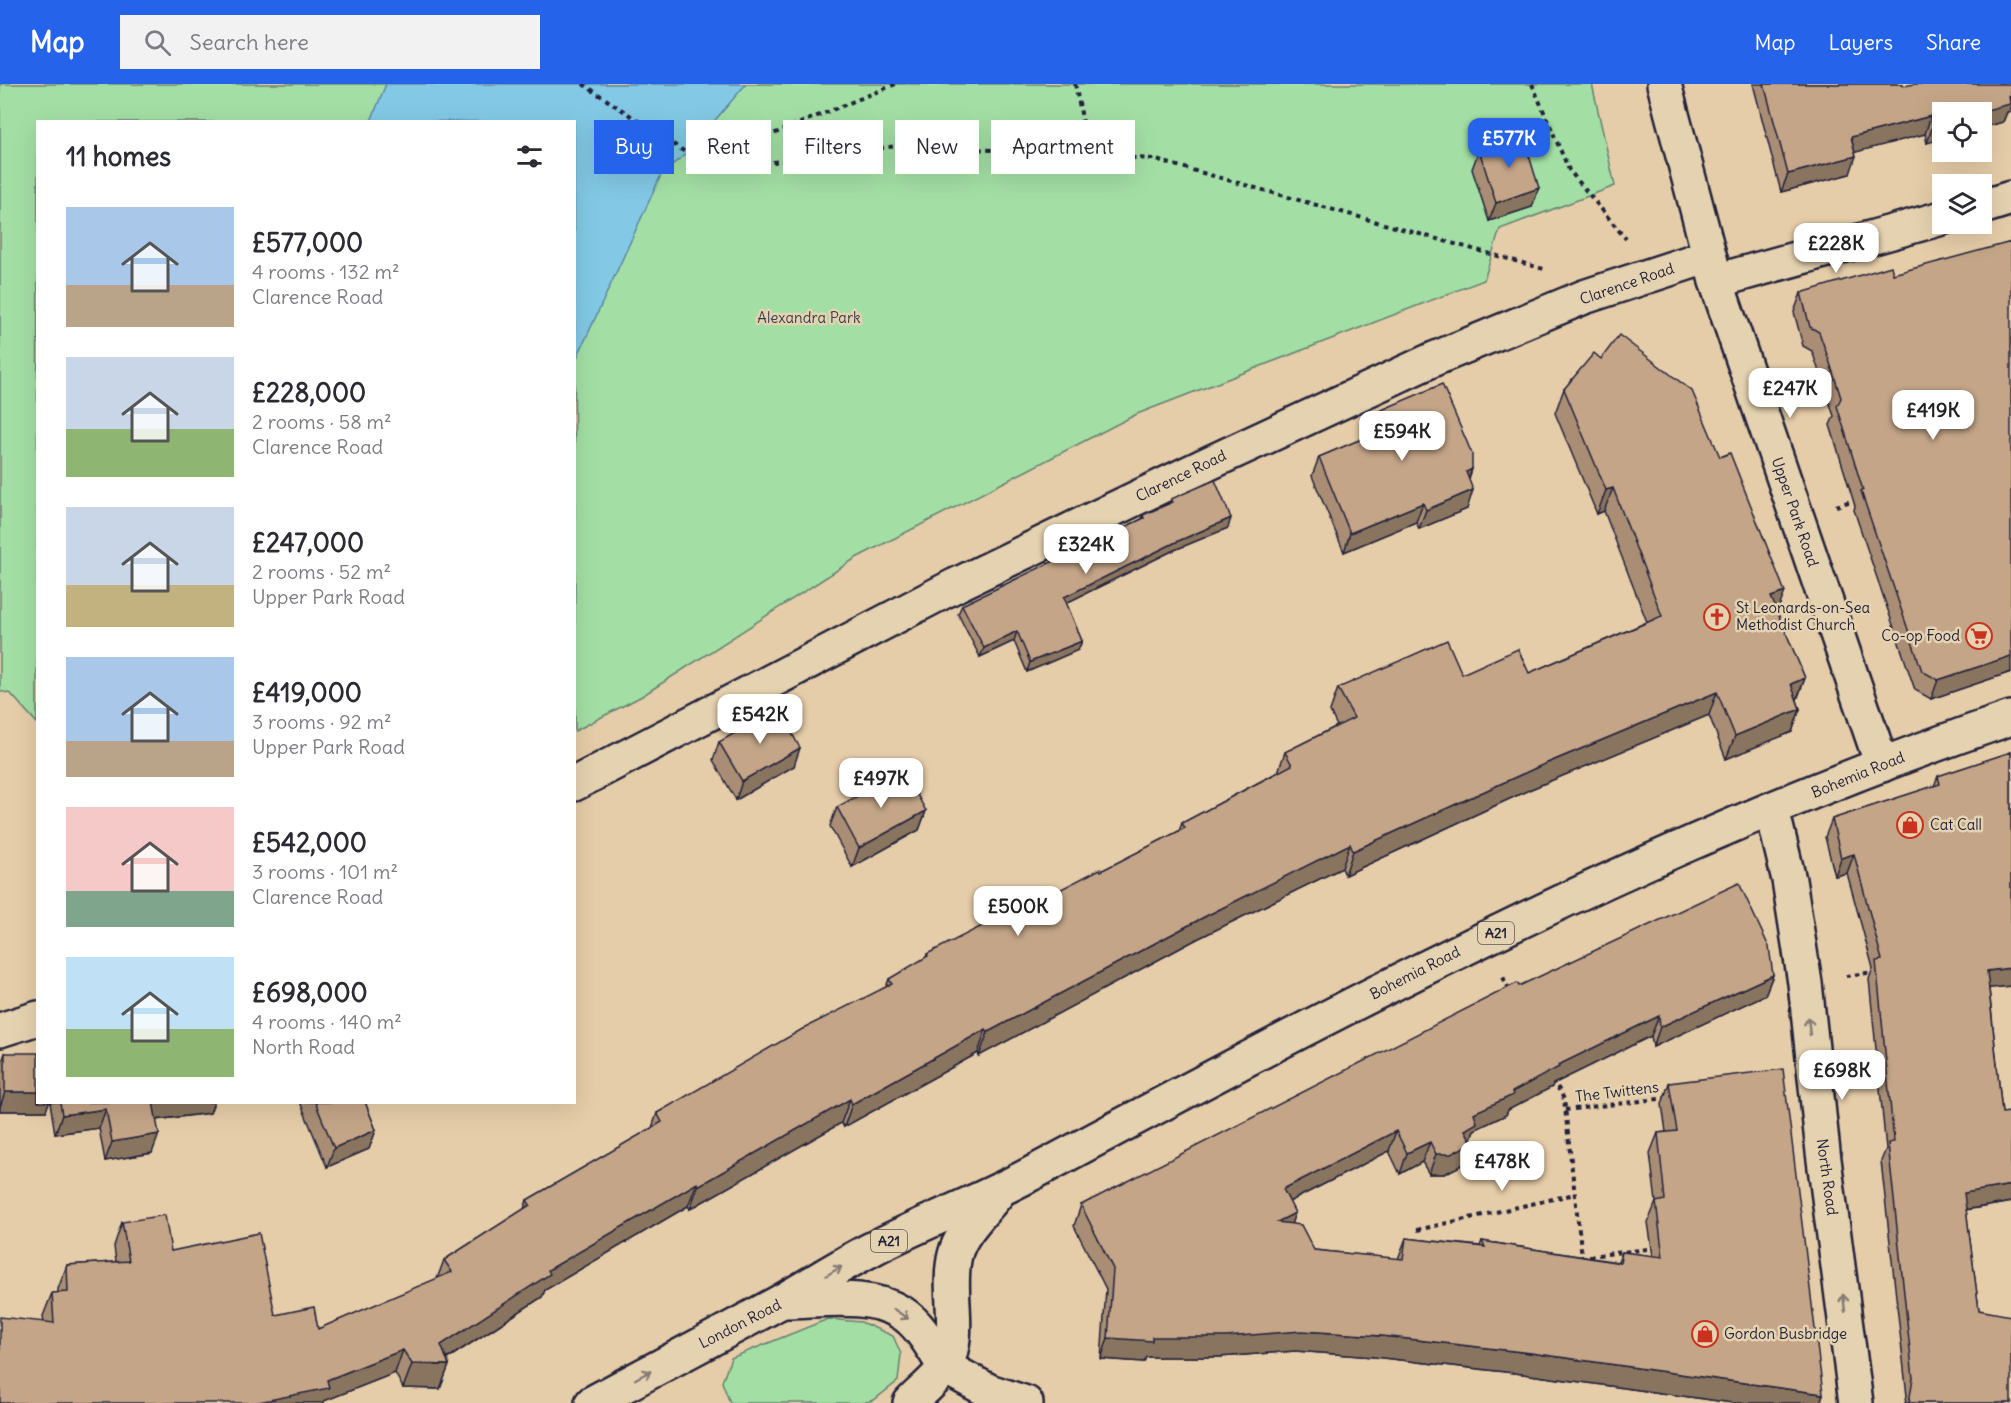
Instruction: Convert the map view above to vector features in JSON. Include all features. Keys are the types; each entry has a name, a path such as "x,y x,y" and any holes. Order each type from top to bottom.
{"main road":[{"name":"Upper Park Road","path":"1665,84 1712,268 1882,765"},
{"path":"1992,204 2011,198"},
{"name":"Clarence Road","path":"576,783 956,585 1203,466 1434,359 1584,297 1656,274 1712,268 1932,220"},
{"name":"Bohemia Road","path":"783,1300 870,1250 999,1190 1280,1041 1484,938 1772,809 1882,765 2011,718"},
{"name":"North Road","path":"1772,809 1790,880 1805,983 1823,1152 1856,1403"},
{"path":"0,1030 36,1019"},
{"name":"Bohemia Road","path":"945,1367 953,1336 950,1294 955,1254 970,1228 999,1190"},
{"name":"London Road","path":"592,1403 783,1300 874,1300 903,1313 924,1337 945,1367 989,1391 1026,1403"},
{"name":"A21","path":"910,1403 945,1367"}],"path":[{"path":"583,84 686,153"},
{"path":"771,135 896,84"},
{"path":"1075,84 1082,120"},
{"path":"1532,84 1569,170 1656,274"},
{"path":"771,162 904,145 991,150"},
{"path":"1135,158 1153,159 1614,288"},
{"path":"1798,519 1866,496"},
{"path":"1484,938 1511,992"},
{"path":"1805,983 1885,970"},
{"name":"The Twittens","path":"1553,1078 1563,1099 1565,1110 1582,1257 1662,1248"},
{"name":"The Twittens","path":"1565,1110 1672,1097"},
{"path":"1417,1230 1575,1194"}],"green space":[{"name":"Alexandra Park","path":"0,84 1592,84 1615,186 1500,229 1484,280 1137,414 856,558 642,696 576,730 576,120 36,120 36,722 11,694 0,691"},
{"path":"828,1319 861,1322 893,1336 901,1354 898,1381 874,1400 862,1403 730,1403 722,1382 731,1358"}],"water":[{"path":"386,84 746,84 715,120 686,120 686,154 674,163 674,120 594,120 594,174 662,174 576,360 576,120 371,120"}],"building":[{"path":"1764,84 1903,84 1904,86 2011,84 2010,104 1992,109 1992,102 1932,102 1932,120 1931,116 1851,137 1856,156 1788,174"},
{"path":"1523,136 1539,188 1496,203 1479,150"},
{"path":"2011,242 2011,656 1938,680 1922,671 1861,491 1863,490 1837,406 1841,398 1830,363 1819,332 1810,327 1801,293 1891,266 1893,274"},
{"path":"1619,335 1692,391 1720,457 1730,453 1785,592 1771,597 1805,678 1791,684 1800,709 1735,736 1717,692 1540,766 1353,851 1350,844 1206,916 988,1032 986,1029 852,1104 850,1099 698,1186 697,1183 548,1270 550,1274 441,1345 449,1365 412,1364 403,1350 327,1380 329,1388 254,1403 0,1403 0,1317 54,1323 52,1293 68,1292 67,1265 129,1261 122,1222 165,1215 171,1251 259,1233 275,1315 314,1307 318,1329 452,1272 444,1260 530,1205 527,1200 662,1122 657,1113 806,1027 892,984 889,979 928,956 927,954 1047,893 1048,896 1185,828 1182,823 1292,765 1285,752 1354,718 1338,688 1447,640 1462,674 1518,649 1529,673 1662,616 1613,488 1606,490 1564,389 1594,353 1601,359"},
{"path":"1442,384 1472,454 1472,469 1466,472 1473,490 1426,510 1423,503 1350,533 1319,457 1385,429 1377,412"},
{"path":"1215,480 1231,518 1176,542 1064,597 1082,641 1030,662 1017,631 984,648 962,605 1144,518 1143,515 1173,502 1171,499"},
{"path":"778,708 800,748 742,781 719,742"},
{"path":"2011,752 2011,968 1987,971 2002,1113 2011,1112 2011,1185 1964,1193 1979,1310 2011,1316 2011,1403 1909,1403 1913,1378 1888,1143 1894,1142 1876,961 1882,960 1854,854 1841,858 1832,819 1940,784 1938,776"},
{"path":"904,771 926,811 859,848 837,807"},
{"path":"1739,883 1769,947 1773,975 1660,1027 1659,1016 1558,1065 1559,1067 1512,1092 1513,1095 1474,1113 1477,1123 1465,1130 1472,1143 1451,1154 1436,1154 1430,1142 1407,1153 1396,1131 1283,1189 1295,1213 1277,1222 1301,1225 1314,1250 1403,1259 1406,1238 1485,1247 1482,1241 1620,1263 1622,1252 1663,1257 1656,1202 1665,1200 1658,1133 1677,1131 1669,1083 1783,1069 1823,1394 1531,1353 1382,1336 1302,1331 1226,1337 1152,1337 1152,1341 1108,1338 1113,1269 1081,1205 1517,983 1519,986"},
{"path":"5,1053 36,1053 36,1092 5,1092"},
{"path":"60,1104 153,1104 159,1134 112,1142 106,1109 62,1115"},
{"path":"316,1104 366,1104 376,1130 334,1148"}],"place":[{"name":"St Leonards-on-Sea Methodist Church","path":"1717,617"},
{"name":"Co-op Food","path":"1979,636"},
{"name":"Cat Call","path":"1910,825"},
{"name":"Gordon Busbridge","path":"1705,1334"}]}
